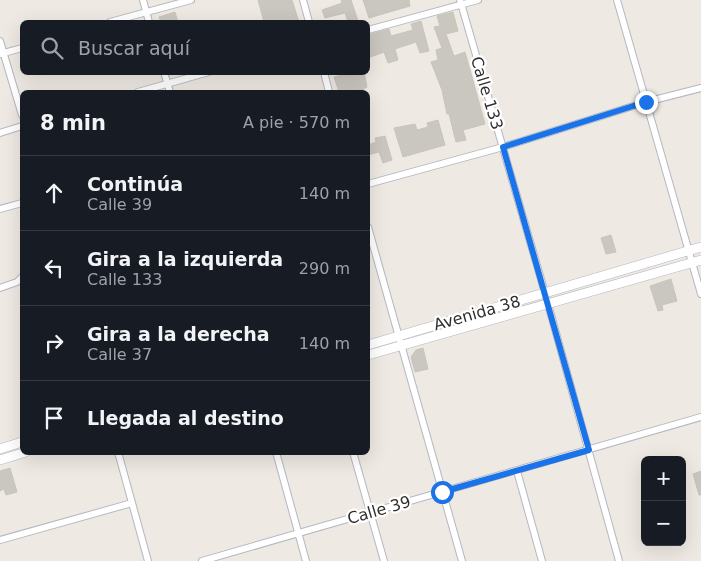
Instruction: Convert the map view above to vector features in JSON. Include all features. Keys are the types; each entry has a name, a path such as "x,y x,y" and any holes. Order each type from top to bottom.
{"main road":[{"name":"Avenida 38","path":"370,344 701,247"},
{"name":"Avenida 38","path":"370,354 697,261"},
{"path":"0,449 20,443"},
{"path":"0,460 20,454"}],"street":[{"path":"143,0 148,20"},
{"path":"117,20 191,0"},
{"path":"303,0 308,20"},
{"path":"370,29 460,3 478,0"},
{"path":"617,0 688,251 697,261 701,294"},
{"name":"Calle 133","path":"460,3 545,293 619,561"},
{"path":"0,41 2,54 20,109"},
{"path":"2,54 20,49"},
{"path":"165,75 169,90"},
{"path":"145,90 198,75"},
{"path":"325,75 328,90"},
{"path":"370,183 503,147 646,102 701,88"},
{"path":"0,133 20,127"},
{"path":"0,209 20,204"},
{"path":"370,234 462,561"},
{"path":"0,288 17,282 20,279"},
{"name":"Calle 39","path":"202,561 701,418"},
{"path":"119,455 148,561"},
{"path":"277,455 306,561"},
{"path":"354,455 384,561"},
{"path":"517,471 542,561"},
{"path":"0,540 132,503"}],"building":[{"path":"258,0 292,0 298,20 263,20"},
{"path":"341,0 351,0 358,20 347,20 345,13 325,18 322,10 342,3"},
{"path":"363,0 409,0 410,6 369,18"},
{"path":"175,12 177,20 160,20 159,17"},
{"path":"453,12 458,31 446,34 454,56 465,52 485,124 463,130 466,140 456,142 442,90 431,62 438,60 436,50 442,48 434,27 440,26 437,16"},
{"path":"421,21 429,51 420,53 416,42 395,49 398,60 388,63 384,52 370,57 370,34 389,29 391,36 413,30 411,24"},
{"path":"341,75 365,75 367,87 363,90 338,90 334,77"},
{"path":"438,120 445,145 403,157 394,128 415,124 417,130 428,127 427,123"},
{"path":"385,136 392,160 383,163 379,152 370,154 370,144 376,142 375,138"},
{"path":"611,235 616,252 606,254 601,238"},
{"path":"671,279 677,301 662,305 663,310 658,311 650,286"},
{"path":"423,348 428,369 415,372 411,357 416,350"},
{"path":"10,468 17,492 6,495 4,489 0,491 0,471"},
{"path":"701,471 701,495 699,495 693,474"}],"route":[{"path":"442,492 589,450 503,147 646,102"}]}
